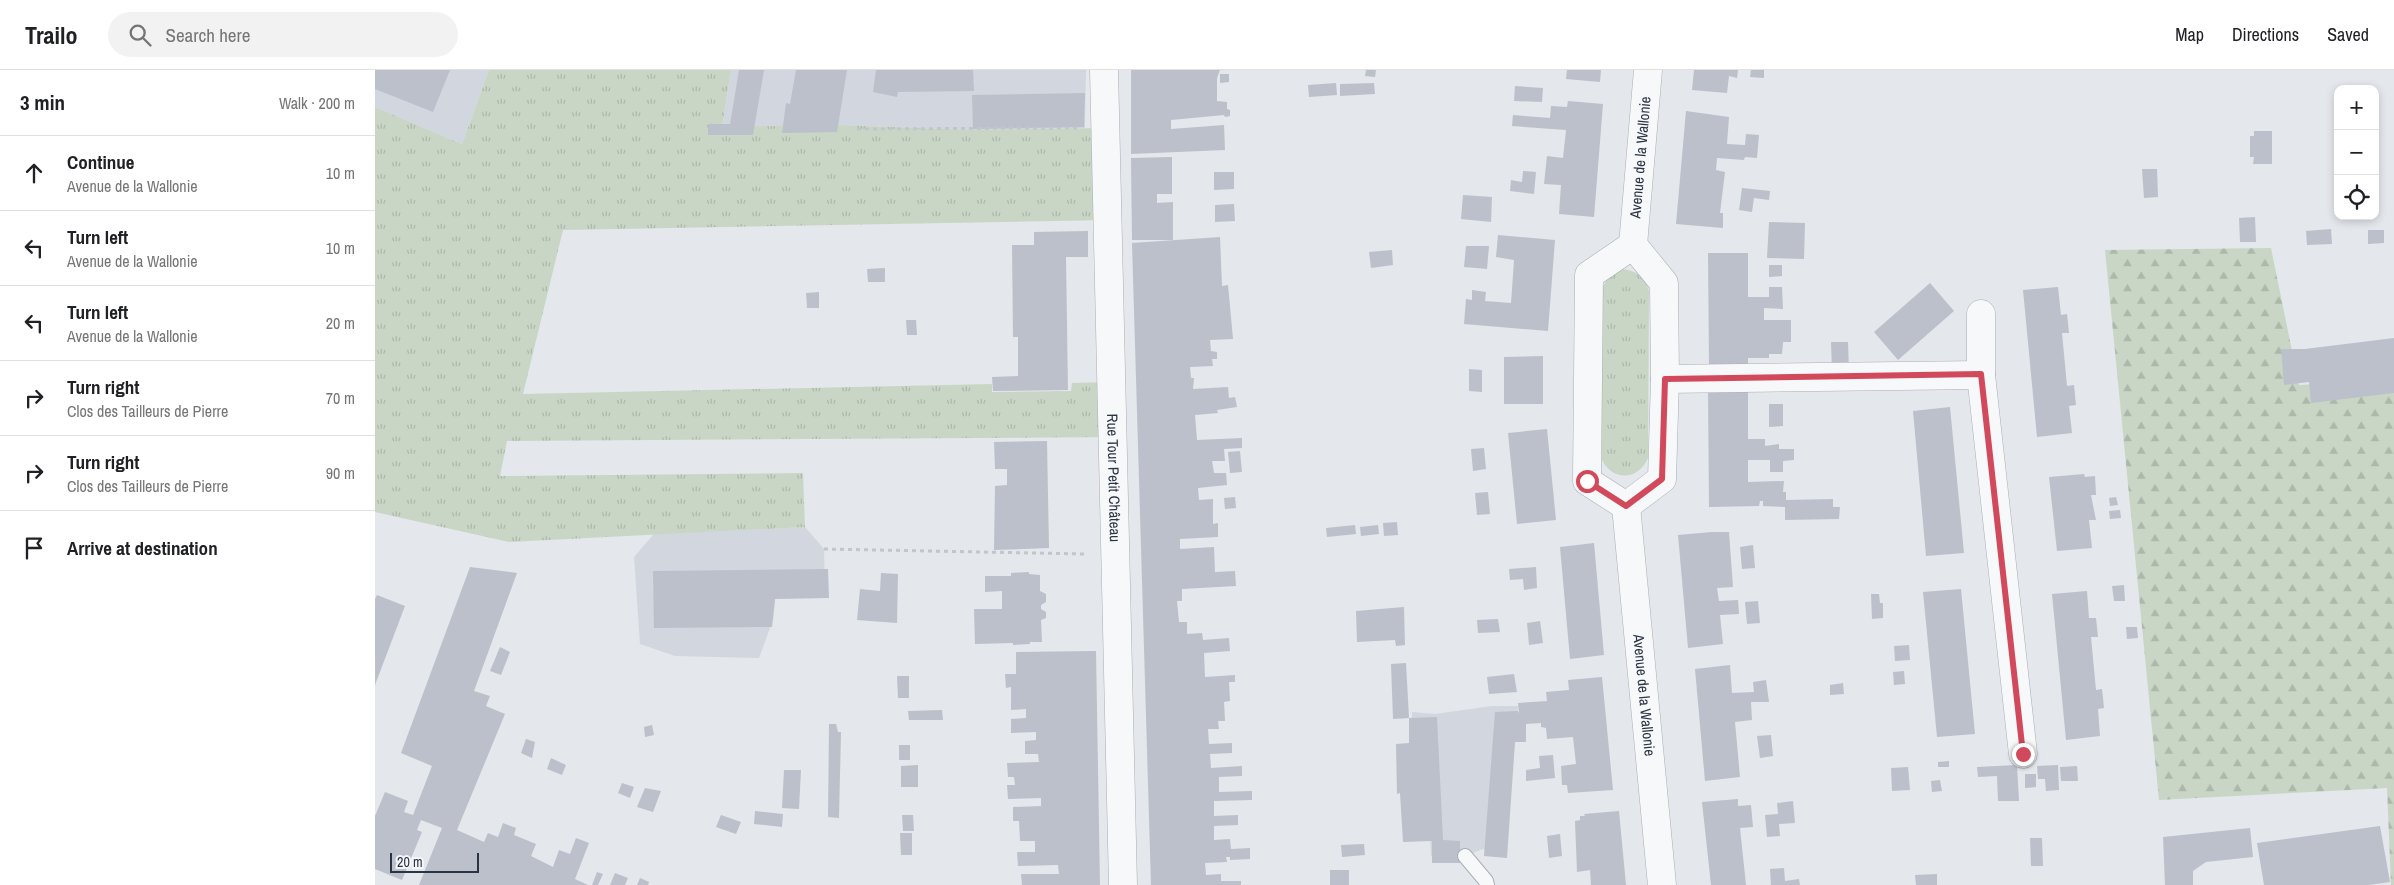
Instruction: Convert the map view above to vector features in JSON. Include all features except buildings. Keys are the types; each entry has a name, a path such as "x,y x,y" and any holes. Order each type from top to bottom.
{"street":[{"name":"Rue Tour Petit Château","path":"1104,70 1123,885"},
{"name":"Avenue de la Wallonie","path":"1633,245 1648,70"},
{"path":"1633,245 1664,283 1665,379 1662,479 1626,506 1587,481 1589,275 1633,245"},
{"path":"1981,314 1981,374 2023,754"},
{"path":"1665,379 1981,374"},
{"name":"Avenue de la Wallonie","path":"1626,506 1662,885"}],"lane":[{"path":"1465,856 1486,880 1487,885"}],"path":[{"path":"857,129 1105,128"},
{"path":"824,550 1116,554"}],"shaded area":[{"path":"375,70 489,70 462,144 375,107"},
{"path":"731,70 1086,70 1085,128 971,130 839,125 722,128"},
{"path":"805,527 824,549 825,591 776,591 773,620 759,658 675,656 640,644 634,557 654,534"},
{"path":"1492,706 1518,706 1505,851 1483,849 1465,856 1431,856 1430,835 1412,736 1412,712 1435,714"}],"green space":[{"path":"489,70 731,70 722,127 839,125 971,130 1105,128 1107,220 563,230 523,394 992,384 992,392 1071,391 1072,383 1111,382 1113,437 507,441 500,476 803,473 805,527 509,542 375,512 375,107 462,144"},
{"path":"2271,248 2299,385 2394,380 2394,885 2391,885 2387,788 2159,800 2105,250"},
{"path":"1622,269 1639,275 1649,291 1648,458 1639,471 1626,476 1613,472 1602,460 1601,291 1608,276"}],"route":[{"path":"1587,481 1626,506 1662,479 1665,379 1981,374 2023,754"}]}
